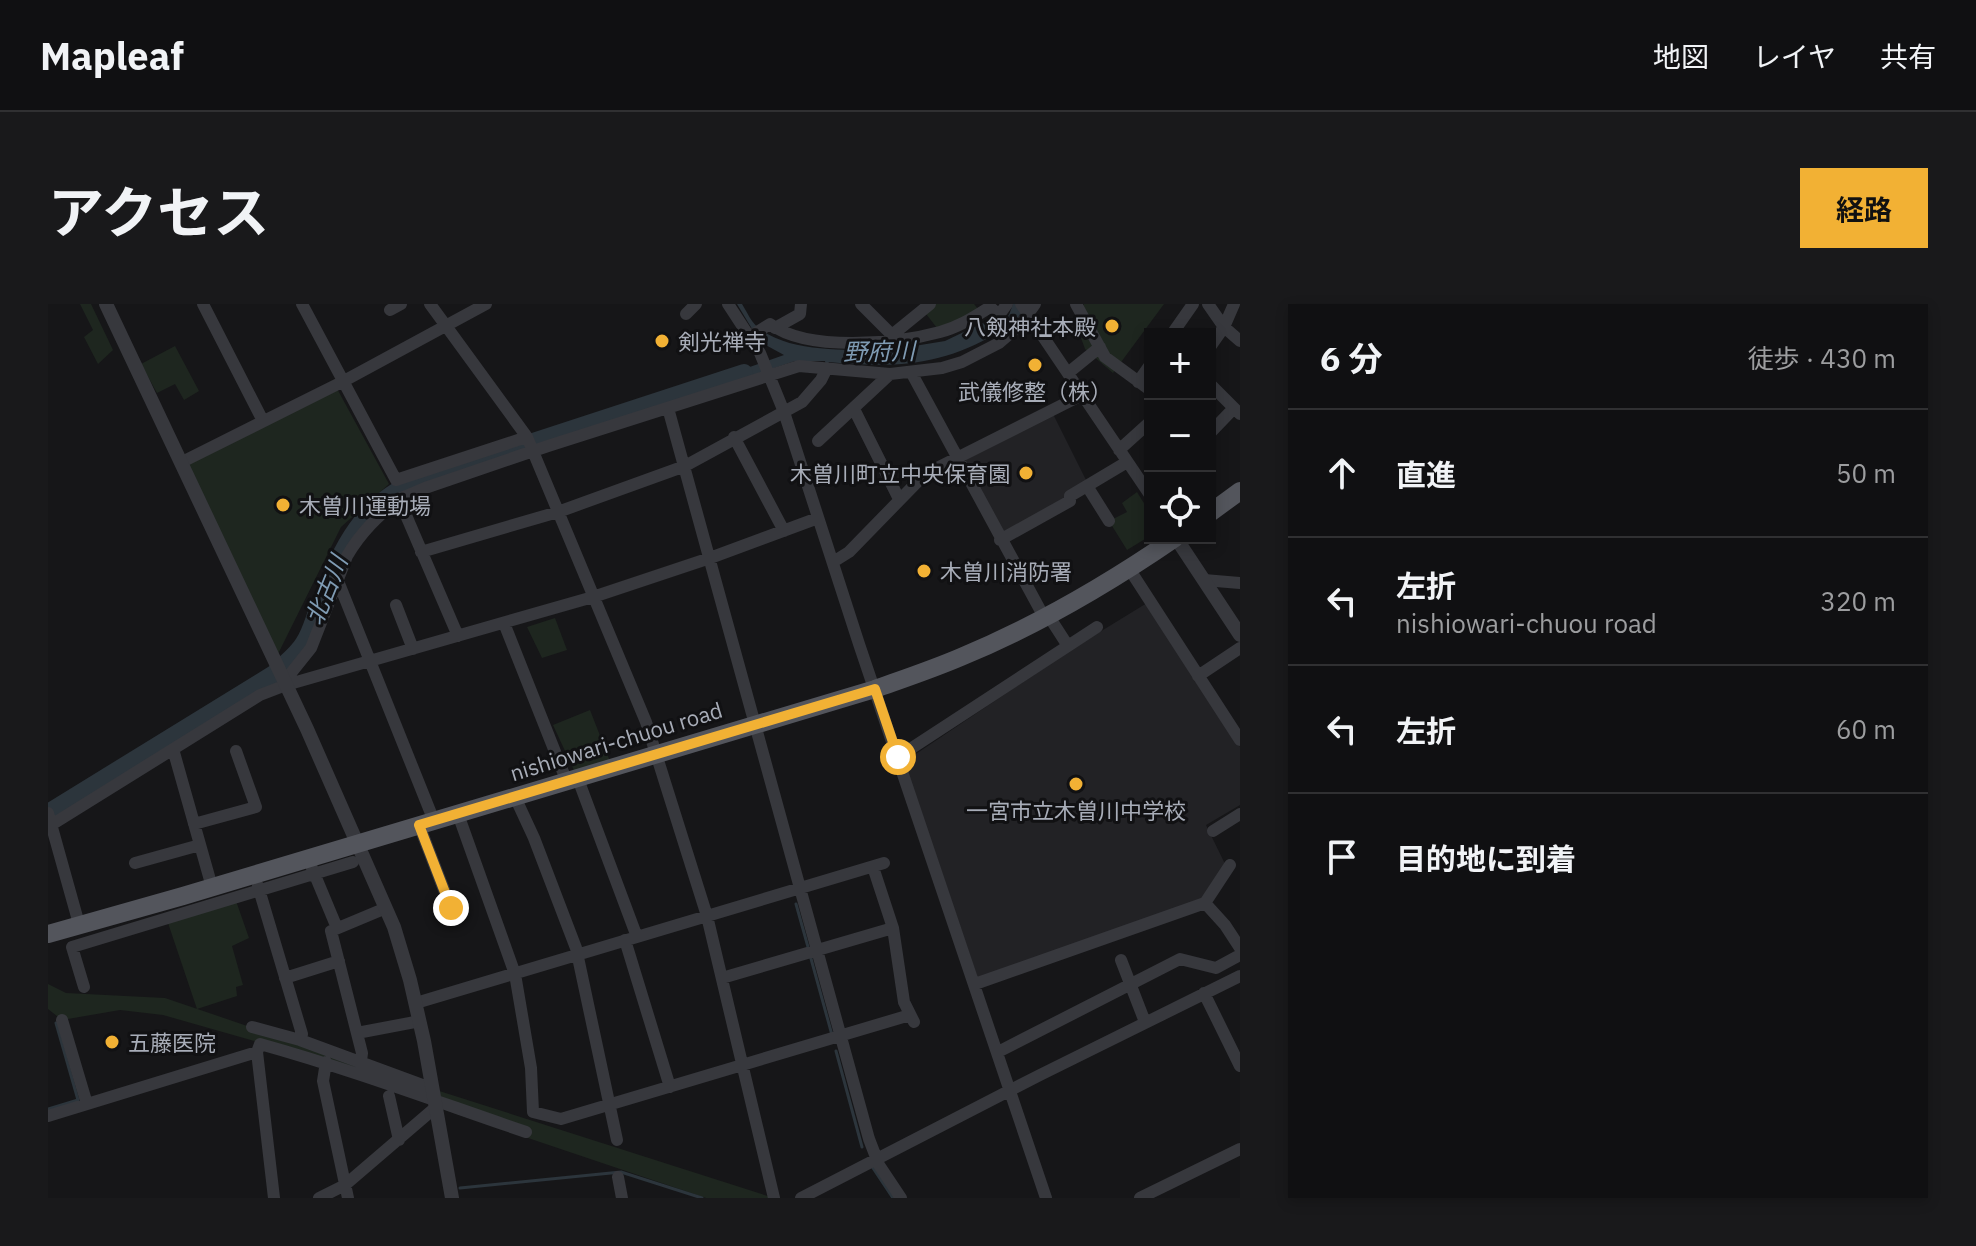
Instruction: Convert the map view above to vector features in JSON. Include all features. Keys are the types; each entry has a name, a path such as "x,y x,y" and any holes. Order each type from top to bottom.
{"main road":[{"path":"1216,509 1240,491"},
{"name":"nishiowari-chuou road","path":"48,934 79,924 185,904 212,887 257,883 311,866 359,842 875,689 962,657 1046,616 1130,570 1167,544"}],"street":[{"path":"106,304 275,660 288,680 386,908 416,1003 452,1198"},
{"path":"203,304 263,421"},
{"path":"430,304 530,444 646,722 707,916 774,1198"},
{"path":"182,462 342,382 486,304"},
{"path":"686,314 696,304"},
{"path":"728,304 751,335 784,412 1046,1198"},
{"path":"751,335 800,314 801,304"},
{"path":"861,304 892,338"},
{"path":"892,338 930,304"},
{"path":"770,327 787,335 810,339 892,338 942,332 963,324 990,307 999,315 1007,304"},
{"path":"1076,304 1105,357 1144,386"},
{"path":"1176,328 1193,304"},
{"path":"1208,304 1224,327 1240,341"},
{"path":"1216,338 1234,304"},
{"path":"306,306 342,382 396,480 668,408 768,370 799,366 890,374 952,365 988,350 1020,325 1028,308"},
{"path":"1028,308 1082,395 1144,484"},
{"path":"1068,373 1100,347"},
{"path":"421,552 558,512 685,466 802,402 826,370"},
{"path":"911,372 1000,540 1068,646"},
{"path":"818,441 890,374"},
{"path":"1138,382 1144,374"},
{"path":"1216,390 1237,411 1216,428"},
{"path":"833,562 849,552 925,474 1082,395"},
{"path":"668,408 876,1159 901,1198"},
{"path":"854,409 899,499"},
{"path":"1119,450 1144,427"},
{"path":"734,437 784,531"},
{"path":"288,680 311,648 347,556 380,514 425,488 530,444"},
{"path":"1000,540 1070,501 1070,496 1127,462"},
{"path":"1087,486 1109,521"},
{"path":"401,503 458,636"},
{"path":"352,563 377,526 401,503"},
{"path":"79,924 49,821 260,695 288,680 370,661 593,597 818,518"},
{"path":"1180,544 1240,635"},
{"path":"1130,570 1240,740"},
{"path":"1204,580 1240,583"},
{"path":"338,581 370,661 427,823 451,908"},
{"path":"396,605 413,649"},
{"path":"504,623 573,780 631,938 670,1087"},
{"path":"898,757 1097,627"},
{"path":"1198,676 1240,648"},
{"path":"173,749 212,887"},
{"path":"194,824 256,807 236,751"},
{"path":"515,797 534,838 577,954 617,1140"},
{"path":"416,1003 515,974 631,938 800,890 879,865 893,928 904,1002 914,1023 842,1040 610,1109 561,1119 533,1112 531,1068 515,974 458,814"},
{"path":"1213,831 1240,814"},
{"path":"135,863 200,845"},
{"path":"337,928 311,866 353,862"},
{"path":"975,984 1205,903 1230,865"},
{"path":"84,987 72,947 185,904 257,883 302,1034 300,1040"},
{"path":"1205,903 1240,948"},
{"path":"361,1061 362,1053 331,931 386,908"},
{"path":"722,978 893,928"},
{"path":"998,1052 1180,959 1216,968 1240,955"},
{"path":"1121,960 1145,1022"},
{"path":"285,978 339,961"},
{"path":"801,1198 1240,976"},
{"path":"1204,993 1240,1066"},
{"path":"62,1020 87,1104"},
{"path":"357,1033 420,1021"},
{"path":"252,1027 361,1061 434,1099"},
{"path":"274,1198 257,1052 260,1044 326,1062 526,1132"},
{"path":"48,1116 257,1052"},
{"path":"326,1062 323,1081 347,1192"},
{"path":"610,1109 670,1087 745,1068"},
{"path":"389,1096 399,1140"},
{"path":"319,1198 347,1192 399,1140 434,1099"},
{"path":"1140,1198 1240,1149"},
{"path":"618,1177 622,1198"}],"shaded area":[{"path":"80,304 91,304 113,350 98,364 84,337 93,330"},
{"path":"931,304 974,304 978,309 962,321 937,328 923,310"},
{"path":"1084,304 1164,304 1113,373 1085,349 1074,319"},
{"path":"175,346 199,391 184,400 175,384 157,393 141,364"},
{"name":"木曽川運動場","path":"335,385 389,484 341,527 275,660 182,462"},
{"name":"木曽川町立中央保育園","path":"1053,414 1087,482 1065,501 1003,536 965,464 966,457"},
{"path":"1137,492 1144,503 1144,540 1127,550 1109,521 1127,512 1122,503"},
{"name":"一宮市立木曽川中学校","path":"1147,603 1240,747 1240,805 1206,825 1226,866 1202,901 978,979 904,762 1072,649"},
{"path":"555,618 567,650 542,658 527,627"},
{"path":"590,710 613,769 578,779 553,725"},
{"path":"235,898 249,938 232,946 243,985 236,987 237,996 197,1009 168,923"},
{"path":"48,984 66,993 165,998 433,1089 774,1198 706,1198 436,1107 331,1063 163,1015 120,1010 62,1020 48,1009"}],"water":[{"name":"野府川","path":"737,304 742,304 760,329 788,342 819,348 882,350 893,349 893,342 896,349 945,341 991,319 999,323 1009,315 1013,304 1027,304 1002,335 998,332 977,344 937,358 874,365 829,362 826,366 825,361 795,361 724,385 721,377 784,355 760,342"}],"waterway":[{"name":"北古川","path":"48,813 274,674 307,638 346,545 369,514 400,489 420,479 744,373"},
{"path":"796,904 808,947"},
{"path":"810,955 832,1035"},
{"path":"48,1109 78,1100 56,1023"},
{"path":"836,1051 862,1147"},
{"path":"871,1165 893,1198"},
{"path":"460,1188 621,1172 702,1198"}],"place":[{"name":"八剱神社本殿","path":"1112,326"},
{"name":"剣光禅寺","path":"662,341"},
{"name":"武儀修整（株）","path":"1035,365"},
{"name":"木曽川町立中央保育園","path":"1026,473"},
{"name":"木曽川運動場","path":"283,505"},
{"name":"木曽川消防署","path":"924,571"},
{"name":"一宮市立木曽川中学校","path":"1076,784"},
{"name":"五藤医院","path":"112,1042"}],"route":[{"path":"451,908 419,825 875,689 898,757"}]}
